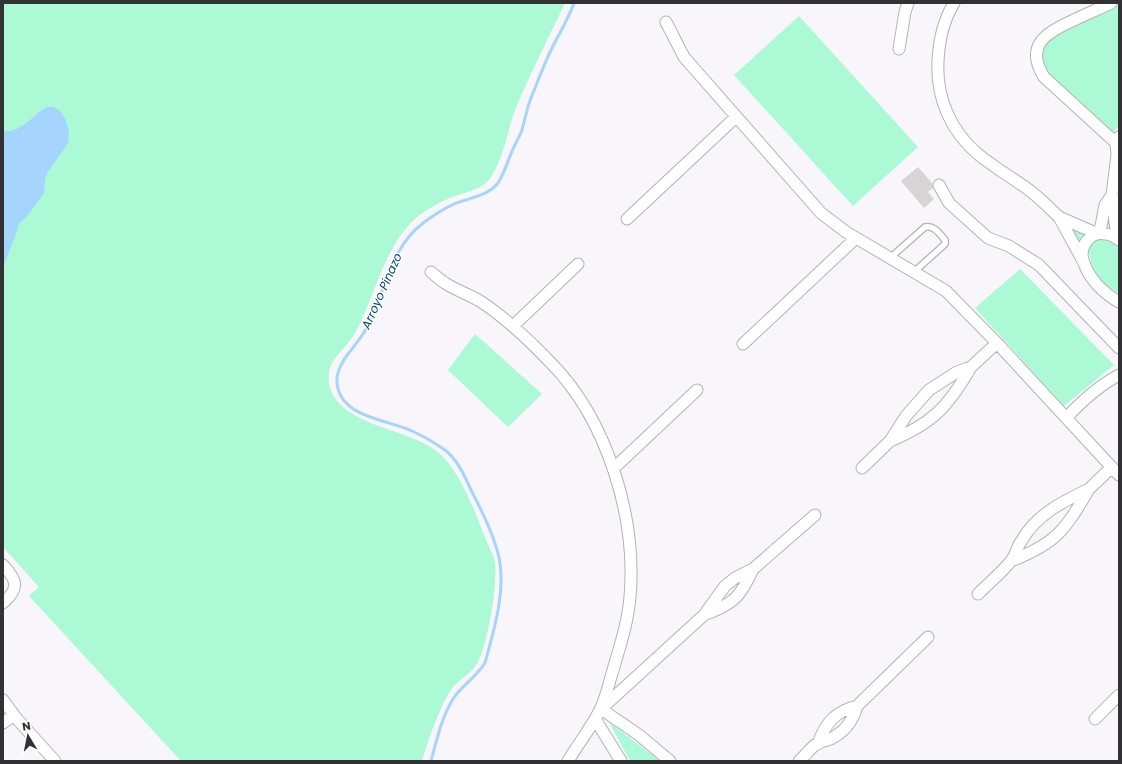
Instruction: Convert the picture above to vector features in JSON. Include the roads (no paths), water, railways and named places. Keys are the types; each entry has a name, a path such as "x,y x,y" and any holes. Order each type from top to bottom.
{"street":[{"path":"899,49 905,12 908,3"},
{"path":"954,3 946,17 942,30 939,43 937,72 942,101 953,126 958,134 979,156 1030,191 1059,217 1098,234"},
{"path":"1111,3 1047,33 1037,48 1036,57 1037,65 1044,77 1117,140 1117,155 1112,195 1115,204 1115,230 1119,239"},
{"path":"666,22 684,57 821,213 846,232 946,290 1115,471 1045,514 1022,539 1011,561 978,594"},
{"path":"627,219 736,117"},
{"path":"939,184 949,203 988,238 1009,246 1039,265 1119,348"},
{"path":"1098,234 1105,205 1112,195"},
{"path":"1059,217 1093,280 1102,290 1119,302"},
{"path":"1083,261 1082,250 1085,243 1091,237 1098,234 1104,234 1119,239"},
{"path":"743,344 856,238"},
{"path":"513,326 578,264"},
{"path":"432,272 444,283 482,303 513,326 552,364 582,401 598,431 613,469 622,501 627,525 630,563 630,596 622,640 601,709 568,761"},
{"path":"890,441 907,434 926,423 941,411 953,397 971,367 997,343"},
{"path":"862,468 890,441 906,416 929,390 957,372 971,367"},
{"path":"1066,418 1085,397 1107,381 1119,375"},
{"path":"613,469 697,390"},
{"path":"1011,561 1044,546 1057,536 1068,523 1089,488"},
{"path":"601,709 704,615 725,586 735,578 753,569 815,515"},
{"path":"3,564 12,574 15,585 14,591 3,603"},
{"path":"704,615 728,605 735,600 744,588 753,569"},
{"path":"799,761 818,744 838,735 846,728 854,716 857,706 928,637"},
{"path":"1095,718 1119,695"},
{"path":"3,700 14,715 55,761"},
{"path":"818,744 822,732 836,715 849,708 857,706"},
{"path":"601,709 638,735 670,761"},
{"path":"3,723 14,715"},
{"path":"595,719 621,761"}],"lane":[{"path":"890,258 925,227 929,226 934,228 945,240 945,244 914,272"}],"water":[{"path":"47,107 54,107 63,115 69,131 68,143 48,172 45,179 44,193 28,215 19,224 3,267 3,131 16,129"}],"waterway":[{"name":"Arroyo Pinazo","path":"431,761 440,727 450,703 485,663 500,597 501,570 499,557 484,515 464,475 450,454 416,433 364,415 353,409 339,392 337,379 338,372 373,316 395,259 411,234 425,222 442,211 454,204 484,194 498,183 503,175 521,132 530,102 544,66 574,3"}]}
